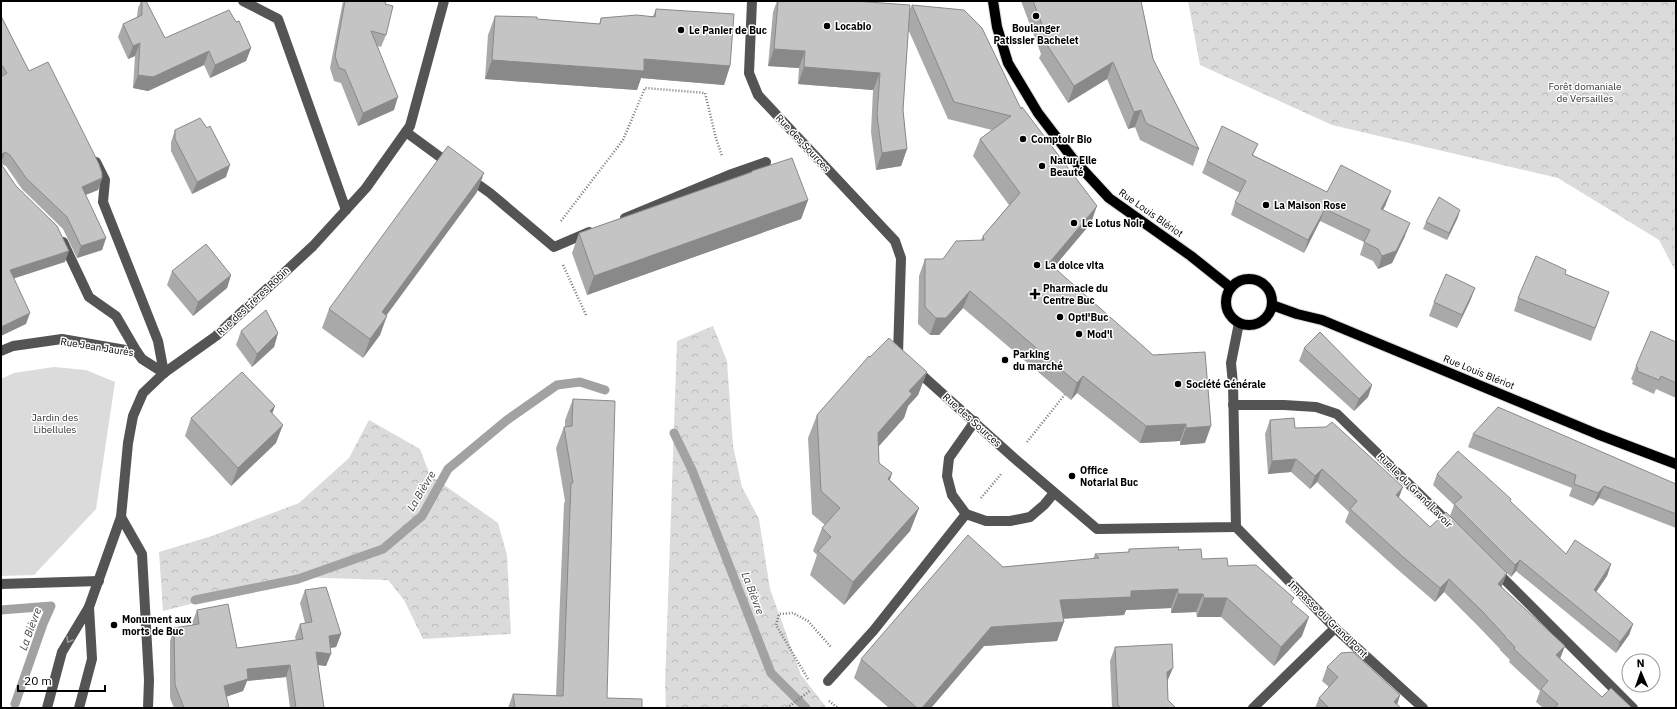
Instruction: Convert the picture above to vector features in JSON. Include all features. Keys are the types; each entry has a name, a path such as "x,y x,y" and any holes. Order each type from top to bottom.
{"main road":[{"name":"Rue Louis Blériot","path":"993,1 997,27 1008,63 1038,113 1073,159 1110,198 1191,256 1231,288"},
{"path":"1246,280 1255,281 1262,284 1268,291 1272,305 1268,315 1262,321 1255,324 1239,323 1232,318 1228,312 1226,303 1227,295 1231,288 1238,282 1246,280"},
{"name":"Rue Louis Blériot","path":"1272,305 1297,314 1322,320 1597,434 1676,464"}],"street":[{"path":"243,1 278,19 346,210"},
{"name":"Rue des Frères Robin","path":"47,708 62,652 89,607 121,517 128,443 133,416 143,393 164,373 216,336 313,246 366,188 410,126 444,1"},
{"name":"Rue des Sources","path":"752,1 749,73 758,95 895,241 901,258 898,354 975,421 1014,458 1097,529 1236,527"},
{"path":"406,132 490,193 554,247 598,229"},
{"path":"91,153 105,180 103,202 158,341 164,373"},
{"path":"612,223 729,175 766,162"},
{"path":"58,233 89,297 116,316 137,352"},
{"path":"1236,527 1231,363 1239,323"},
{"name":"Rue Jean Jaurès","path":"1,352 12,346 62,339 137,352 142,359 164,373"},
{"name":"Ruelle du Grand Lavoir","path":"1233,405 1284,405 1310,407 1337,414 1460,534"},
{"path":"975,421 949,458 947,476 952,495 966,514 986,521 1010,522 1030,517 1044,505 1054,493"},
{"path":"828,681 874,630 966,514"},
{"path":"121,517 142,554 149,680 148,708"},
{"name":"Impasse du Grand Pont","path":"1236,527 1335,628 1423,708"},
{"path":"1488,562 1633,708"},
{"path":"1,584 99,581"},
{"name":"Rue des Frères Robin","path":"79,708 92,659 89,607"},
{"path":"1253,708 1335,628"}],"path":[{"path":"544,239 568,212 623,140 645,88 705,93 716,138 729,175"},
{"path":"554,247 586,315"},
{"path":"966,514 1014,458 1069,389"},
{"path":"810,682 776,625 779,614 793,613 808,621 844,662"},
{"path":"788,707 809,692"}],"green space":[{"name":"Forêt domaniale de Versailles","path":"1188,1 1676,1 1676,272 1659,240 1558,178 1332,125 1200,65"},
{"path":"713,326 727,361 733,446 742,487 759,519 770,589 801,675 827,708 666,708 665,685 677,341"},
{"name":"Jardin des Libellules","path":"54,367 86,370 115,382 96,509 34,575 1,576 1,379 14,373"},
{"path":"369,420 420,449 430,475 498,523 507,555 511,634 423,639 404,600 388,580 296,577 163,611 159,552 212,536 299,503 349,458"}],"building":[{"path":"142,1 146,1 165,38 229,10 236,22 239,21 251,48 215,65 209,51 153,77 138,75 140,43 133,46 123,24 142,15"},
{"path":"345,1 386,1 385,4 393,6 386,35 371,31 398,97 363,113 345,70 339,68 335,56"},
{"path":"778,1 854,1 910,5 903,110 907,149 882,153 877,115 880,73 804,67 805,51 774,49"},
{"path":"1033,1 1141,1 1153,59 1199,149 1146,123 1141,110 1134,112 1113,62 1074,86 1045,42 1048,40"},
{"path":"912,5 964,10 982,28 1021,109 1022,107 1097,206 1049,263 1153,355 1205,352 1211,426 1186,428 1186,424 1146,426 1083,376 1077,383 970,291 946,318 936,318 925,307 925,259 943,259 956,241 984,240 983,236 1020,193 980,139 1011,116 954,102"},
{"path":"656,9 734,14 730,66 644,59 644,71 492,60 495,16 537,17 537,19 600,24 601,18 637,15 655,17"},
{"path":"1,16 29,71 48,62 99,164 102,178 82,187 106,238 81,246 67,217 26,178 10,155 5,152 1,155 1,77 7,73 1,64"},
{"path":"200,118 207,128 210,126 230,165 197,182 175,139 175,130"},
{"path":"1222,126 1258,144 1252,155 1327,192 1341,165 1391,191 1381,209 1410,223 1396,251 1382,256 1378,249 1364,242 1370,230 1325,209 1308,240 1235,202 1246,181 1207,161"},
{"path":"448,146 484,173 382,312 387,316 370,339 329,309"},
{"path":"792,158 808,200 594,276 579,233"},
{"path":"1,164 16,186 57,226 69,251 10,270 30,313 1,327"},
{"path":"1439,197 1460,210 1449,233 1426,222"},
{"path":"206,244 231,275 198,302 172,271"},
{"path":"1536,256 1566,270 1565,274 1609,292 1595,328 1518,298"},
{"path":"1446,274 1475,288 1462,315 1434,302"},
{"path":"266,310 278,333 257,354 241,331"},
{"path":"1651,331 1676,342 1676,383 1661,376 1659,380 1637,371 1638,368 1636,366"},
{"path":"1320,332 1372,385 1359,399 1304,348"},
{"path":"889,338 927,372 909,391 912,394 878,433 879,463 892,473 888,479 919,508 853,582 818,551 831,537 822,528 840,508 821,491 817,415 869,356 870,357"},
{"path":"242,372 275,406 270,411 283,425 238,468 191,418"},
{"path":"573,399 615,401 607,698 642,699 642,708 515,708 513,694 563,696 571,483 573,483 564,427 572,426"},
{"path":"1498,407 1676,484 1676,514 1604,486 1598,493 1574,484 1576,475 1473,434"},
{"path":"1294,418 1295,428 1326,427 1332,422 1403,487 1396,495 1430,527 1446,512 1507,573 1498,584 1565,646 1556,655 1602,697 1611,688 1632,708 1555,708 1558,704 1541,689 1548,681 1514,649 1515,647 1483,612 1449,579 1440,588 1402,556 1350,509 1357,501 1322,469 1315,476 1296,459 1272,461 1270,420"},
{"path":"1458,451 1511,499 1510,501 1566,554 1575,540 1611,564 1594,590 1633,624 1620,642 1520,560 1515,565 1454,504 1462,497 1437,474"},
{"path":"968,535 1003,567 1099,558 1095,554 1129,552 1129,549 1179,547 1178,550 1201,549 1202,559 1227,558 1228,566 1256,565 1294,598 1291,602 1309,617 1281,647 1227,598 1204,598 1203,594 1178,594 1178,589 1131,591 1131,597 1060,600 1064,622 991,627 922,708 917,708 861,659"},
{"path":"326,587 341,634 329,636 331,654 316,652 324,708 296,708 290,665 247,669 248,679 224,686 229,708 184,708 175,685 174,628 199,624 197,610 228,604 237,648 303,639 300,624 312,622 305,590"},
{"path":"1172,644 1173,668 1167,672 1168,700 1176,708 1121,708 1118,705 1115,647"},
{"path":"1353,652 1400,695 1394,702 1401,708 1329,708 1319,698 1338,677 1327,667 1341,653"}],"waterway":[{"name":"La Bièvre","path":"195,600 298,579 383,549 422,516 448,469 507,420 557,385 580,382 605,390"},
{"name":"La Bièvre","path":"674,433 692,470 771,673 806,708"},
{"name":"La Bièvre","path":"1,610 51,606 43,624 15,704"}],"place":[{"name":"Boulanger Patissier Bachelet","path":"1036,16"},
{"name":"Locabio","path":"827,26"},
{"name":"Le Panier de Buc","path":"681,30"},
{"name":"Comptoir Bio","path":"1023,139"},
{"name":"Natur Elle Beauté","path":"1042,166"},
{"name":"La Maison Rose","path":"1266,205"},
{"name":"Le Lotus Noir","path":"1074,223"},
{"name":"La dolce vita","path":"1037,265"},
{"name":"Pharmacie du Centre Buc","path":"1035,294"},
{"name":"Opti'Buc","path":"1060,317"},
{"name":"Mod'l","path":"1079,334"},
{"name":"Parking du marché","path":"1005,360"},
{"name":"Société Générale","path":"1178,384"},
{"name":"Office Notarial Buc","path":"1072,476"},
{"name":"Monument aux morts de Buc","path":"114,625"}]}
